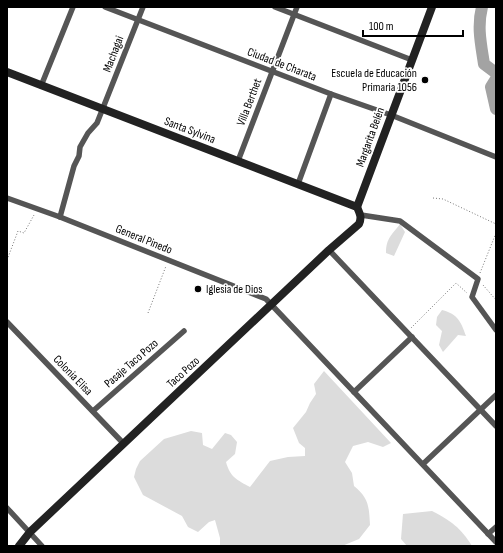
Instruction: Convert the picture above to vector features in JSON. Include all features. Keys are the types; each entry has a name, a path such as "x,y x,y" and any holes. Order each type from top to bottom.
{"street":[{"path":"41,86 73,7"},
{"name":"Ciudad de Charata","path":"106,7 272,72 391,115 496,157"},
{"name":"Machagai","path":"60,217 74,166 79,156 80,147 97,123 143,7"},
{"path":"275,7 412,60"},
{"name":"Villa Berthet","path":"238,161 297,7"},
{"name":"Margarita Belén","path":"359,211 391,115 432,7"},
{"name":"Santa Sylvina","path":"7,72 298,184 359,211"},
{"path":"298,184 331,94"},
{"name":"General Pinedo","path":"7,198 60,217 266,299 496,542"},
{"path":"359,211 400,221 478,279 472,297 496,330"},
{"name":"Taco Pozo","path":"19,546 30,532 329,250 359,224 361,219 359,211"},
{"path":"329,250 496,426"},
{"name":"Colonia Elisa","path":"7,322 124,444"},
{"name":"Pasaje Taco Pozo","path":"92,411 184,331"},
{"path":"354,392 412,337"},
{"path":"423,464 496,395"},
{"path":"7,508 42,546"},
{"path":"488,534 496,527"}],"path":[{"path":"433,198 443,199 496,224"},
{"path":"7,260 18,231 24,233 37,209"},
{"path":"496,233 478,279 496,300"},
{"path":"148,313 168,260"},
{"path":"407,332 456,283 472,297"}],"shaded area":[{"path":"400,224 405,232 394,256 386,253 386,248 390,237"},
{"path":"442,310 452,314 458,319 466,336 458,335 443,352 439,345 442,331 436,325 437,317"},
{"path":"324,371 391,443 383,447 368,442 353,446 345,462 352,473 354,486 363,495 368,508 370,525 359,539 342,546 220,546 220,538 215,520 209,522 198,532 188,527 182,516 143,495 134,477 140,461 164,439 191,431 202,433 203,445 212,449 225,433 231,435 237,442 235,454 226,462 232,475 250,487 270,461 288,457 305,456 305,448 299,443 293,428 306,412 316,394 314,384"},
{"path":"432,511 455,525 472,546 407,546 401,539 403,514"}],"waterway":[{"path":"482,7 480,29 484,64 496,73"},
{"path":"496,79 491,87 496,109"}],"place":[{"name":"Escuela de Educación Primaria 1056","path":"425,80"},
{"name":"Iglesia de Dios","path":"198,289"}]}
